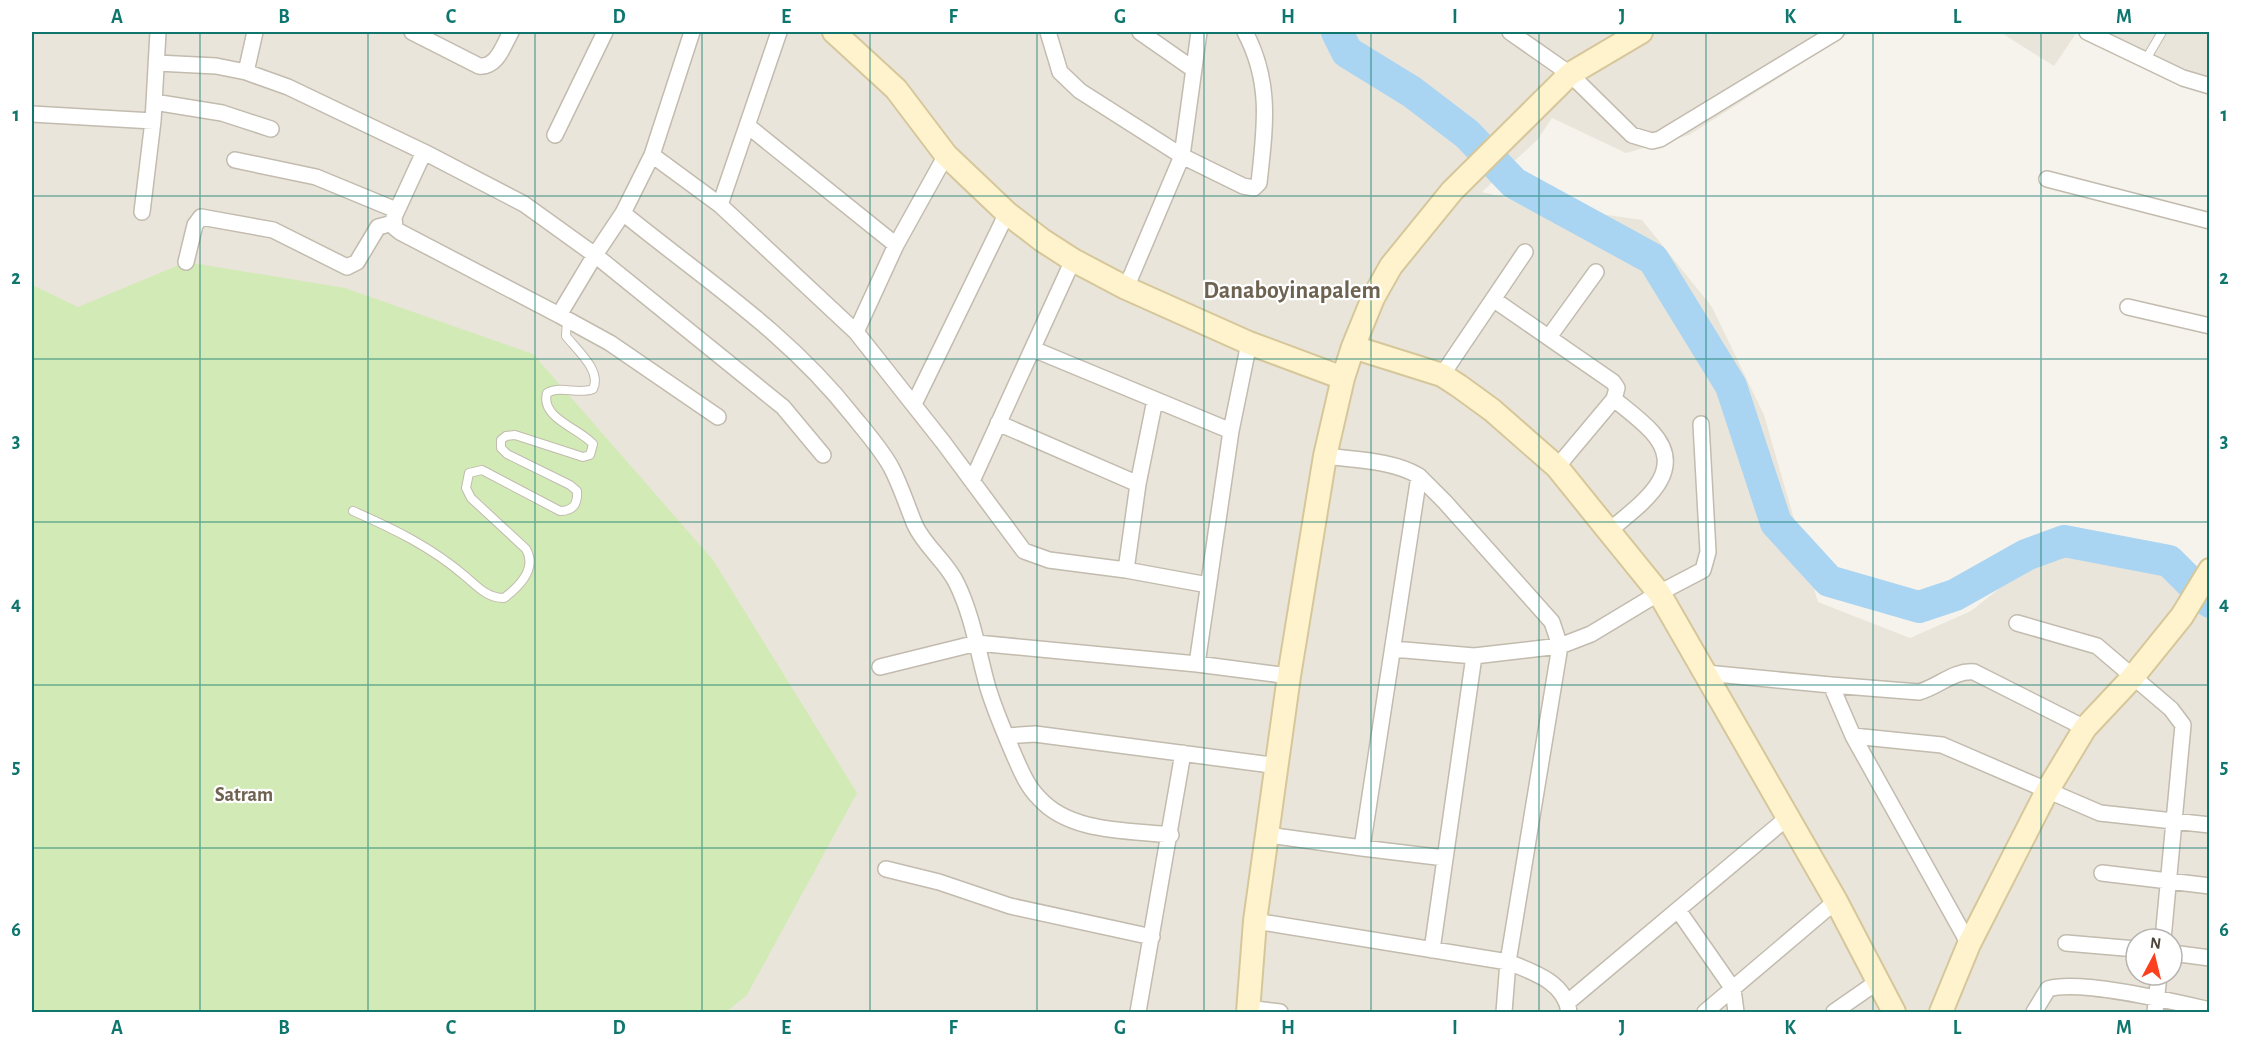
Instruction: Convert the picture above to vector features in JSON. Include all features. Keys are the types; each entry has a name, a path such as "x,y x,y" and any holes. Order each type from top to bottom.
{"street":[{"path":"142,212 153,121 158,32"},
{"path":"246,72 255,32"},
{"path":"412,32 479,66 488,67 494,63 511,32"},
{"path":"555,135 605,32"},
{"path":"563,317 595,255 623,213 652,155 692,32"},
{"path":"720,206 779,32"},
{"path":"834,32 896,89 946,155 1007,213 1073,260 1126,288 1249,343 1343,378"},
{"path":"1048,32 1060,72 1080,91 1182,156 1243,186 1254,188 1259,183 1267,106 1259,62 1245,32"},
{"path":"1140,32 1193,69"},
{"path":"1126,288 1148,242 1182,156 1199,32"},
{"path":"1510,32 1570,74 1632,135 1652,141 1660,139 1836,32"},
{"path":"1280,1012 1248,1010 1255,921 1279,766 1289,676 1325,456 1343,378 1353,347 1373,298 1391,266 1452,191 1570,74 1641,32"},
{"path":"2087,32 2182,78 2210,86"},
{"path":"157,63 189,63 246,72 288,87 424,152 524,204 595,255 783,407 824,454"},
{"path":"154,102 222,113 271,129"},
{"path":"32,114 153,121"},
{"path":"748,126 896,245"},
{"path":"186,262 195,225 201,217 273,230 347,267 357,262 378,227 395,217 424,152"},
{"path":"652,155 720,206 856,332 914,404 1024,551 1049,560 1126,570 1208,585"},
{"path":"856,332 896,245 946,155"},
{"path":"235,160 316,177 395,217 400,232 610,343 718,417"},
{"path":"2047,179 2210,221"},
{"path":"623,213 775,332 838,396 890,465 915,525 956,582 970,613 989,690 1026,782 1039,800 1056,813 1073,821 1095,826 1171,835"},
{"path":"914,404 1007,213"},
{"path":"1442,375 1525,252"},
{"path":"972,481 1073,260"},
{"path":"1549,337 1596,272"},
{"path":"1493,299 1613,382 1617,388 1614,399 1557,467"},
{"path":"2128,307 2210,326"},
{"path":"1197,664 1231,431 1249,343"},
{"path":"1353,347 1442,375 1492,410 1557,467 1659,593 1836,901 1880,981 1894,1012"},
{"path":"1033,349 1231,431"},
{"path":"1609,531 1656,489 1665,467 1665,454 1652,432 1614,399"},
{"path":"1126,570 1138,483 1155,400"},
{"path":"998,423 1138,483"},
{"path":"1393,649 1474,656 1560,646 1591,634 1659,593 1696,575 1706,562 1707,552 1701,424"},
{"path":"1325,456 1381,464 1408,470 1419,476 1552,622 1560,646 1508,962 1504,1012"},
{"path":"1362,848 1419,476"},
{"path":"1941,1012 1969,944 2047,791 2085,728 2132,678 2182,616 2207,574"},
{"path":"2017,623 2089,642 2171,709 2182,725 2176,823 2164,927"},
{"path":"880,667 977,643 1197,664 1289,676"},
{"path":"1432,950 1474,656"},
{"path":"1706,673 1919,692 1931,689 1959,672 1974,672 2085,728"},
{"path":"1831,685 1853,736 1969,944"},
{"path":"1006,736 1035,734 1279,766"},
{"path":"1853,736 1942,745 2100,813 2210,825"},
{"path":"1138,1012 1171,835 1183,753"},
{"path":"1255,921 1508,962 1541,975 1569,1007 1678,910 1787,818"},
{"path":"1268,835 1445,858"},
{"path":"886,869 939,882 1010,906 1152,936"},
{"path":"2102,873 2210,886"},
{"path":"1705,1012 1836,901"},
{"path":"1678,910 1733,989 1736,1012"},
{"path":"2066,943 2124,948"},
{"path":"2184,955 2210,958"},
{"path":"1834,1012 1880,981"},
{"path":"2034,1012 2048,989 2055,986 2156,1005 2210,1010"},
{"path":"2156,1005 2158,987"}],"lane":[{"path":"2145,61 2162,32"},
{"path":"353,511 404,534 435,552 486,594 504,598 512,592 528,572 530,556 526,549 471,498 466,489 466,481 469,473 482,470 560,511 569,511 574,506 577,491 570,485 507,454 501,448 501,440 506,436 515,435 583,457 590,455 593,449 593,444 586,436 556,417 547,408 545,399 547,393 554,389 581,392 593,389 596,383 595,372 566,336 563,317"}],"shaded area":[{"path":"32,32 1851,32 1689,135 1626,153 1552,118 1538,139 1482,192 1538,205 1642,220 1712,307 1764,415 1818,602 1910,638 1971,611 2038,558 2100,537 2209,600 2209,1012 32,1012"},
{"path":"2000,32 2077,32 2054,66"},
{"path":"2081,32 2209,32 2209,90"}],"green space":[{"path":"186,262 345,288 533,354 713,560 857,793 747,995 726,1012 32,1012 32,285 78,307"}],"waterway":[{"path":"1337,32 1347,52 1412,92 1467,134 1514,183 1653,259 1731,386 1776,523 1829,581 1919,607 1955,595 2026,555 2064,541 2169,561 2210,602"}],"district":[{"name":"Danaboyinapalem","path":"1292,291"},
{"name":"Satram","path":"244,795"}]}
